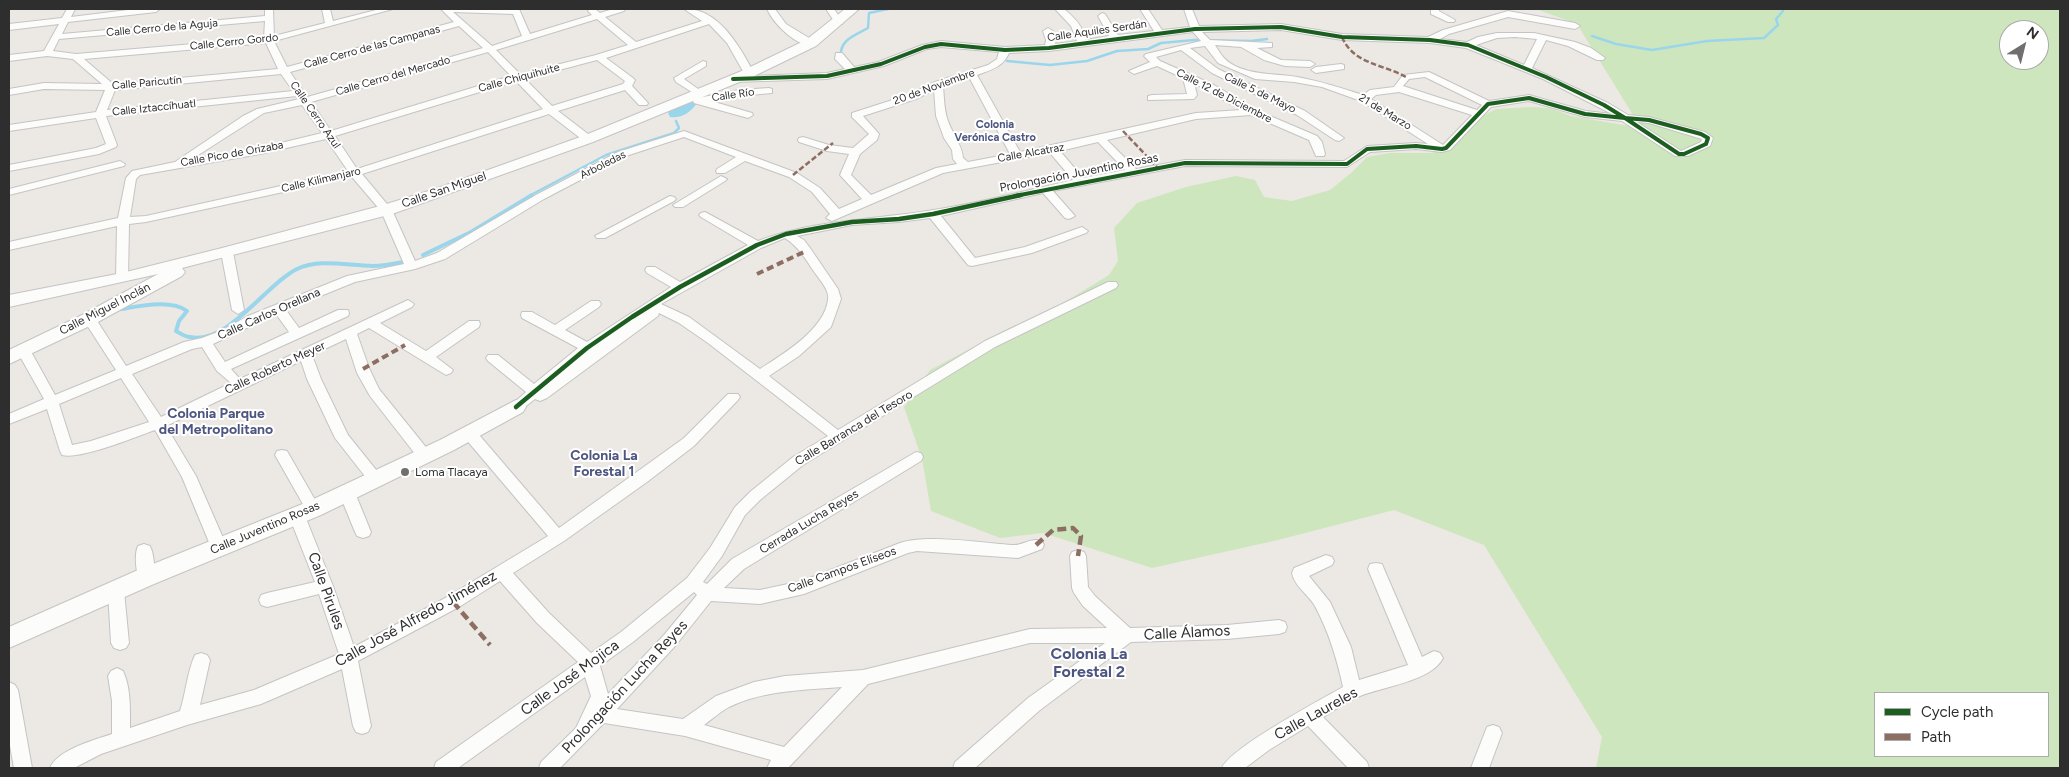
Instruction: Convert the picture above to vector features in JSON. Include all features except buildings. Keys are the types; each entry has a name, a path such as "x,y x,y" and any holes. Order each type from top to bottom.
{"street":[{"path":"47,53 71,9"},
{"path":"9,27 133,10 156,9"},
{"path":"326,9 330,24"},
{"name":"Calle Cerro Gordo","path":"9,58 47,53 76,57 269,40 384,9"},
{"path":"445,9 490,49 548,109 588,139"},
{"path":"445,9 516,11 526,38"},
{"path":"590,9 634,46"},
{"name":"Calle Cerro del Mercado","path":"176,164 247,118 302,97 490,49 621,9"},
{"path":"688,9 705,15 724,31 731,39 749,72"},
{"path":"771,9 776,20 787,31 811,43"},
{"path":"830,9 839,22"},
{"name":"Calle San Miguel","path":"9,301 122,278 386,210 588,139 695,97 811,43 853,9"},
{"path":"1059,9 1074,22 1081,32 1082,43"},
{"path":"1144,9 1160,33"},
{"path":"1188,9 1195,29"},
{"path":"1435,9 1434,12 1451,20"},
{"name":"Calle Cerro de la Aguja","path":"55,37 269,14"},
{"name":"Calle Cerro Azul","path":"269,14 269,40 284,71 355,173 386,210 411,266"},
{"path":"1430,40 1446,32 1508,14 1575,26"},
{"name":"Calle Chiquihuite","path":"328,135 516,78 634,46 705,15"},
{"path":"1102,16 1115,38"},
{"name":"Calle Cerro de las Campanas","path":"284,71 460,23"},
{"name":"Calle Aquiles Serdán","path":"733,79 820,77 850,69 881,64 933,45 967,45 1005,50 1049,48 1195,29 1281,27 1342,36 1430,40 1468,45"},
{"name":"21 de Marzo","path":"1195,29 1221,61 1240,71 1258,77 1294,79 1324,85 1365,98 1442,149"},
{"path":"1048,31 1051,40 1049,48"},
{"path":"1527,69 1543,37"},
{"path":"1468,45 1475,41 1491,38 1543,37 1581,46 1600,58"},
{"path":"1134,71 1153,59 1182,47 1205,41 1245,46 1269,45"},
{"path":"1420,64 1426,74 1488,104 1529,98 1591,115 1625,118 1649,120 1701,134 1708,138 1708,140 1706,144 1684,154 1679,154 1625,118 1604,105 1527,69 1468,45"},
{"path":"1245,46 1283,64 1341,67"},
{"name":"Calle 5 de Mayo","path":"1182,47 1215,71 1301,113 1339,138"},
{"name":"20 de Noviembre","path":"855,152 873,138 874,134 856,116 876,107 912,97 938,84 998,63 1005,50"},
{"path":"838,55 850,69"},
{"path":"9,169 99,151 110,147 113,143 100,114 111,87 76,57"},
{"path":"599,57 630,80 627,86 643,103"},
{"name":"Calle 12 de Diciembre","path":"1153,59 1211,86 1252,112 1313,138 1317,142 1320,154"},
{"path":"703,64 679,78 679,80 695,97 748,115"},
{"path":"1311,65 1324,85"},
{"name":"Calle Paricutín","path":"9,92 44,86 111,87 284,71"},
{"path":"971,73 1001,123 1017,156"},
{"path":"1400,89 1398,86 1406,77 1426,74"},
{"path":"1152,98 1192,95 1186,76"},
{"path":"938,84 941,116 949,138 957,150 958,159 964,164"},
{"name":"Calle Kilimanjaro","path":"9,246 122,221 146,219 355,173 548,109 627,86"},
{"path":"1365,98 1373,92 1400,89 1479,114"},
{"name":"Calle Río","path":"695,97 769,91"},
{"name":"Calle Iztaccíhuatl","path":"9,128 100,114 302,97"},
{"path":"1174,97 1180,112 1196,116"},
{"path":"1442,149 1446,148 1488,104"},
{"name":"Calle Alcatraz","path":"821,227 838,214 940,170 964,164 1053,149 1196,116 1252,112"},
{"name":"Arboledas","path":"526,205 622,154 684,134 744,157"},
{"name":"Calle Pico de Orizaba","path":"122,221 131,178 136,173 176,164 260,151 328,135"},
{"path":"1100,138 1133,172"},
{"path":"802,140 827,148 855,152 845,173 846,177 869,200"},
{"name":"Prolongación Juventino Rosas","path":"686,289 757,245 821,227 933,214 1080,182 1185,163 1347,164 1364,150 1382,146 1416,146 1442,149"},
{"path":"1053,149 1080,182"},
{"path":"601,236 675,202 721,175 744,157 793,175 816,190 838,214"},
{"path":"9,192 120,164"},
{"path":"1046,190 1069,216"},
{"name":"Calle Carlos Orellana","path":"9,419 189,345 206,342 228,333 253,319 351,279 411,266 441,256 526,205"},
{"path":"705,214 757,245"},
{"path":"933,214 972,262 1028,250 1082,231"},
{"path":"122,221 120,252 122,278"},
{"path":"759,376 794,353 826,324 835,300 835,294 806,251 791,234"},
{"name":"Prolongación Juventino Rosas","path":"686,289 791,234"},
{"path":"228,252 238,310"},
{"name":"Calle Miguel Inclán","path":"16,354 89,319 200,259"},
{"path":"651,270 686,289"},
{"name":"Calle Barranca del Tesoro","path":"693,583 716,552 740,511 798,461 990,344 1112,285"},
{"name":"Calle Juventino Rosas","path":"9,638 146,577 305,512 376,480 469,433 537,394 686,289"},
{"name":"Calle Juventino Rosas","path":"537,394 587,348 632,317 686,289"},
{"name":"Calle Roberto Meyer","path":"52,402 67,451 92,446 158,424 408,304"},
{"path":"554,331 595,304"},
{"path":"660,308 684,320 713,340 837,436"},
{"path":"279,310 297,334"},
{"path":"222,368 343,313"},
{"path":"527,315 587,348"},
{"path":"89,319 158,424 189,476 219,547"},
{"path":"371,323 446,370"},
{"path":"426,358 474,324"},
{"path":"350,333 357,347 364,374 380,399 424,455"},
{"path":"206,342 222,368 234,379"},
{"path":"304,353 342,438 376,480"},
{"path":"16,354 52,402"},
{"path":"493,358 537,394"},
{"name":"Calle José Alfredo Jiménez","path":"59,768 76,756 121,738 255,698 296,682 349,658 454,602 558,536 642,478 689,442 734,397"},
{"path":"469,433 558,536"},
{"name":"Calle Pirules","path":"282,455 305,512 325,586 349,658 362,726"},
{"name":"Cerrada Lucha Reyes","path":"707,594 738,564 916,457"},
{"path":"347,493 363,532"},
{"name":"Calle Campos Elíseos","path":"707,594 760,597 804,587 906,547 917,545 1018,552 1036,546"},
{"path":"144,550 146,577"},
{"path":"1078,556 1080,588 1089,601 1126,636"},
{"path":"1326,561 1300,573 1301,578 1322,602 1342,647 1353,690"},
{"path":"1376,569 1419,669"},
{"path":"502,572 543,618 591,664 591,676 597,682 600,697 578,738"},
{"path":"693,583 707,594"},
{"name":"Calle José Mojica","path":"443,768 591,664 663,609 693,583"},
{"path":"267,600 325,586"},
{"path":"116,591 120,643"},
{"name":"Prolongación Lucha Reyes","path":"548,768 601,716 662,650 707,594"},
{"name":"Calle Álamos","path":"962,768 1034,704 1126,636 1227,632 1279,627"},
{"path":"685,728 722,702 754,690 785,684 863,678 1030,636 1126,636"},
{"name":"Calle Laureles","path":"1231,768 1262,744 1353,690 1419,669 1434,658"},
{"path":"187,717 195,693 201,660"},
{"path":"117,676 122,701 121,738"},
{"path":"601,716 685,728 781,762 863,678"},
{"path":"9,690 13,746 23,768"},
{"path":"1309,715 1360,768"},
{"path":"1480,768 1493,733"}],"green space":[{"path":"1536,9 2060,9 2060,768 1596,768 1602,737 1484,545 1394,510 1278,540 1152,568 1043,533 1000,538 931,511 922,459 904,407 930,370 1015,325 1024,327 1109,275 1118,261 1114,228 1137,203 1186,187 1236,176 1255,180 1264,197 1292,201 1330,190 1367,157 1390,153 1432,153 1467,124 1496,109 1550,108 1571,116 1641,128 1577,24"}],"waterway":[{"path":"841,56 841,50 846,42 868,28 869,13 888,9"},
{"path":"1592,36 1616,44 1652,50 1707,41 1764,38 1778,25 1776,19 1783,11 1782,9"},
{"path":"1007,61 1050,65 1087,61 1117,51 1148,49 1161,43 1194,40 1251,41 1267,39"},
{"path":"676,113 689,103"},
{"path":"529,196 606,155 674,133 679,128 676,121"},
{"path":"423,255 471,232 532,195"},
{"path":"121,309 155,304 180,307 187,311 179,321 176,331 188,337 204,337 218,332 232,323 285,277 297,269 325,263 373,266 403,262"}],"marked path":[{"path":"1342,37 1352,54 1369,63 1398,72 1406,77"},
{"path":"1123,131 1157,167"},
{"path":"793,175 833,143"},
{"path":"757,274 806,251"},
{"path":"363,369 405,345"},
{"path":"1036,545 1053,530 1073,528 1081,536 1078,556"},
{"path":"453,602 490,645"}],"cycle path":[{"path":"516,407 587,348 632,317 680,287 757,245 786,234 852,222 899,219 933,214 1080,182 1185,163 1347,164 1367,149 1416,146 1442,149 1446,148 1488,104 1529,98 1585,114 1649,120 1701,134 1708,138 1706,144 1684,154 1679,154 1638,128 1619,113 1604,105 1546,77 1468,45 1430,40 1342,37 1281,27 1195,29 1049,48 1005,50 941,44 925,47 881,64 827,76 733,79"}],"place":[{"name":"Loma Tlacaya","path":"405,472"}],"district":[{"name":"Colonia Verónica Castro","path":"995,131"},
{"name":"Colonia Parque del Metropolitano","path":"216,422"},
{"name":"Colonia La Forestal 1","path":"604,464"},
{"name":"Colonia La Forestal 2","path":"1089,663"}]}
